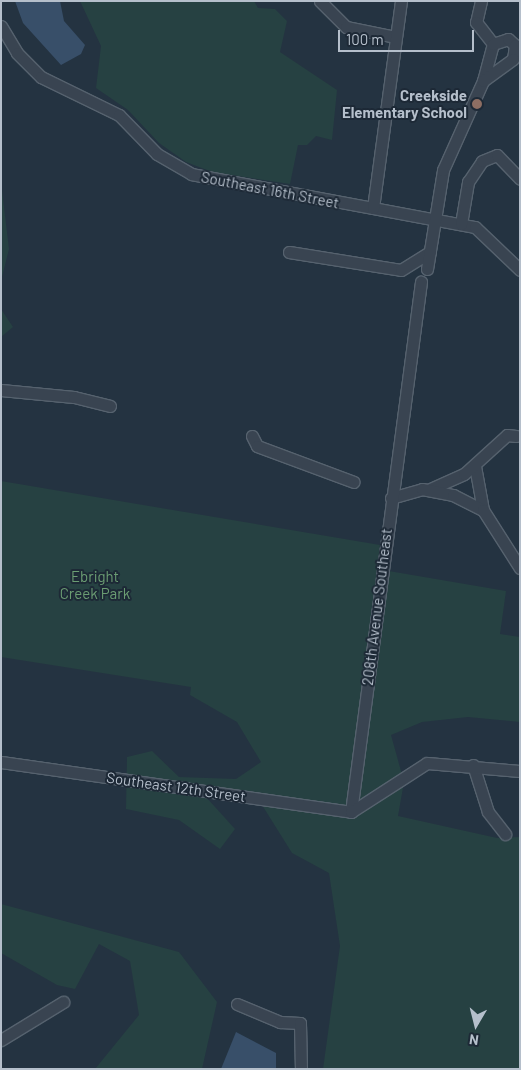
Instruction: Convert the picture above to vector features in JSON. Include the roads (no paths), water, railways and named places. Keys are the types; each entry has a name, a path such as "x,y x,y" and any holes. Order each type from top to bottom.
{"street":[{"path":"320,1 346,27 395,37"},
{"path":"373,208 401,1"},
{"path":"481,1 476,22 493,44"},
{"name":"Southeast 16th Street","path":"1,26 17,52 41,77 100,104 131,126 157,154 191,174 434,221 461,224 484,231 520,270"},
{"path":"483,81 516,53 508,39 493,44"},
{"path":"428,269 443,170 483,81 493,44"},
{"path":"461,224 468,182 482,161 497,155 520,179"},
{"path":"289,252 401,270 430,252"},
{"name":"208th Avenue Southeast","path":"351,812 421,282"},
{"path":"1,390 74,397 110,406"},
{"path":"252,436 258,446 354,482"},
{"path":"392,498 428,490 475,466 498,442 516,436"},
{"path":"475,466 483,510 520,568"},
{"path":"428,490 453,495 483,510"},
{"name":"Southeast 12th Street","path":"1,762 351,812"},
{"path":"351,812 427,764 473,765 520,771"},
{"path":"473,765 488,812 505,834"},
{"path":"1,1040 63,1002"},
{"path":"238,1004 280,1022 300,1022 300,1069"}],"water":[{"path":"15,1 60,1 64,21 85,45 81,54 61,65 23,23"},
{"path":"236,1032 276,1053 276,1069 221,1069"}],"place":[{"name":"Creekside Elementary School","path":"477,104"}],"park label":[{"name":"Ebright Creek Park","path":"95,584"}]}
